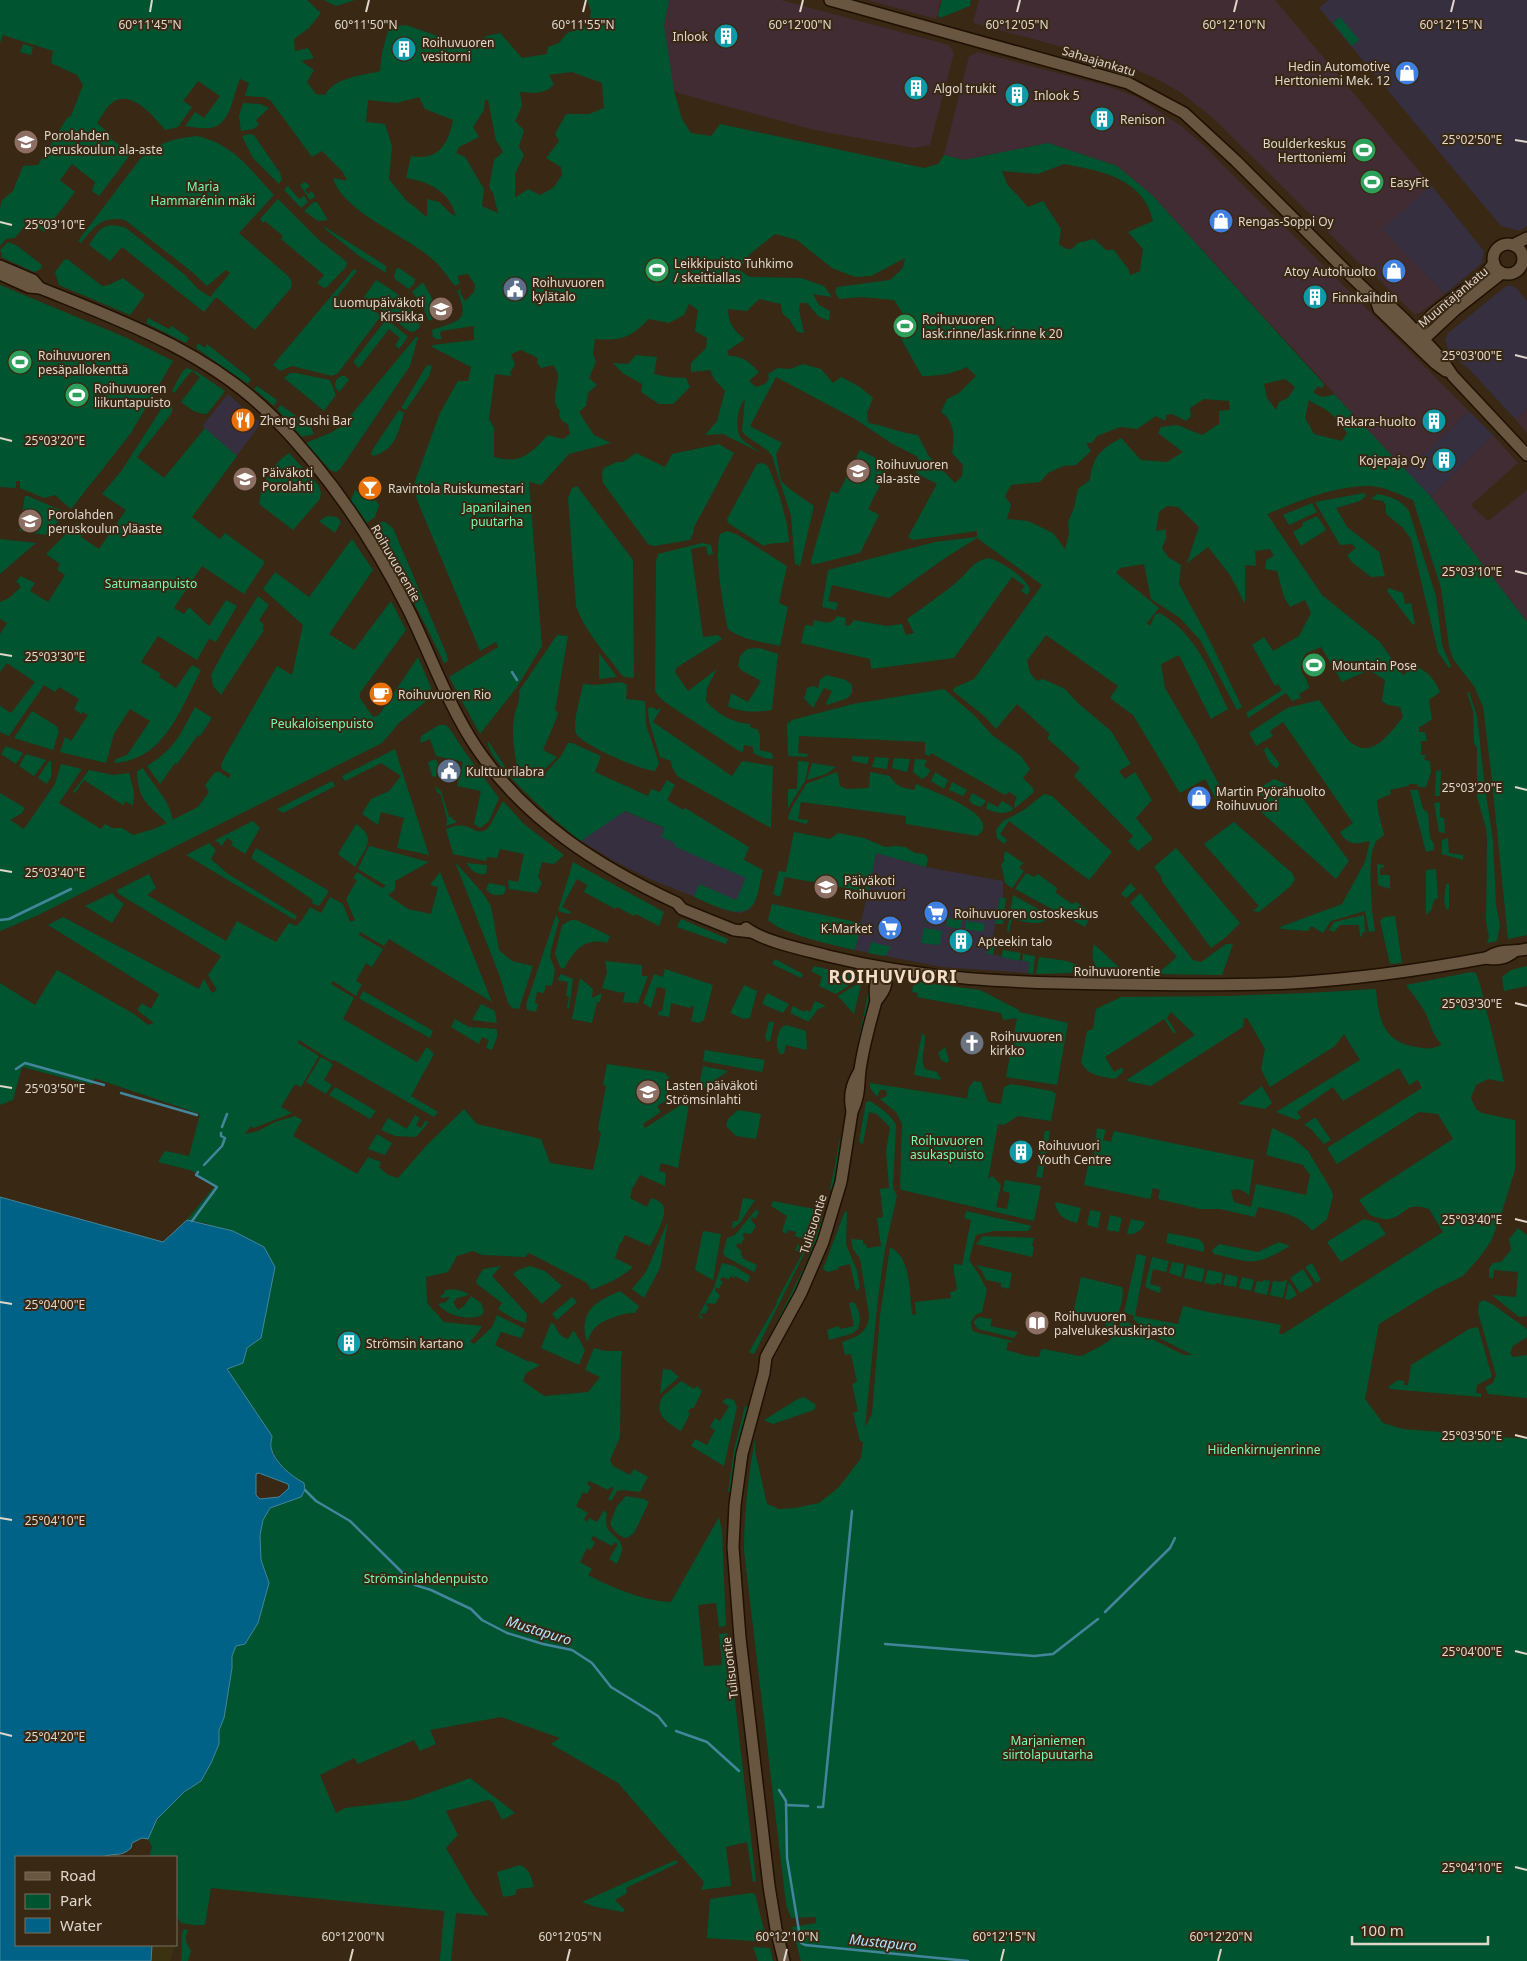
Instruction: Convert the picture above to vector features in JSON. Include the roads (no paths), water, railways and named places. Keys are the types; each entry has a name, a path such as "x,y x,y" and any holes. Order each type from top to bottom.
{"main road":[{"name":"Sahaajankatu","path":"830,0 1128,83 1184,113 1205,131 1376,300 1379,309 1418,337 1435,363 1453,376 1527,455"},
{"path":"1513,245 1525,256 1522,266 1515,273 1502,273 1496,268 1494,263 1494,256 1497,250 1504,245 1513,245 1527,238"},
{"name":"Muuntajankatu","path":"1418,337 1429,317 1484,275 1494,263"},
{"name":"Roihuvuorentie","path":"0,266 33,280 40,288"},
{"name":"Muuntajankatu","path":"1418,337 1502,273"},
{"name":"Roihuvuorentie","path":"0,274 29,287 40,288 144,331 198,359 236,385 272,416 327,481 377,553 408,610 442,684 468,734 507,786 535,815 568,842 618,874 677,903 690,904 742,924 752,932 812,952 884,969 952,978 1026,983 1251,984 1326,980 1390,974 1486,958 1500,951 1515,952 1527,949"},
{"name":"Tulisuontie","path":"784,1961 776,1929 769,1886 740,1638 733,1547 735,1505 742,1454 764,1373 766,1357 812,1269 827,1231 841,1182 852,1112 858,1099 860,1071 876,1001 874,990 877,978 884,969"}],"water":[{"path":"0,1197 163,1242 187,1220 233,1231 264,1247 275,1267 261,1338 247,1348 243,1363 227,1369 272,1436 271,1448 276,1459 289,1473 304,1483 305,1490 301,1497 270,1508 263,1520 260,1535 261,1560 269,1583 258,1623 245,1644 236,1646 232,1656 232,1668 224,1718 219,1730 219,1744 211,1763 201,1781 184,1792 157,1819 148,1839 142,1838 132,1843 131,1848 124,1853 107,1856 15,1856 15,1946 152,1946 151,1961 0,1961","holes":["259,1473 288,1484 289,1488 279,1497 260,1499 256,1495 256,1474"]}],"waterway":[{"path":"512,672 517,680"},
{"path":"0,920 9,919 71,889"},
{"path":"16,1069 25,1063 104,1085"},
{"path":"121,1093 197,1115"},
{"path":"222,1127 227,1114"},
{"path":"204,1165 222,1146 225,1138 221,1136 221,1133"},
{"path":"192,1221 217,1187 196,1175 198,1172"},
{"name":"Mustapuro","path":"305,1490 316,1501 350,1521 415,1585 431,1590 471,1609 482,1620 507,1633 543,1644 572,1650 592,1663 611,1687 658,1716 666,1726"},
{"path":"818,1807 823,1807 852,1511"},
{"path":"1105,1612 1170,1548 1175,1538"},
{"path":"885,1644 1034,1656 1053,1654 1098,1619"},
{"name":"Mustapuro","path":"676,1731 707,1742 739,1771"},
{"name":"Mustapuro","path":"779,1790 786,1801 787,1858 801,1943 805,1945 968,1961"},
{"path":"786,1805 808,1806"}],"place":[{"name":"Inlook","path":"726,36"},
{"name":"Roihuvuoren vesitorni","path":"404,49"},
{"name":"Hedin Automotive Herttoniemi Mek. 12","path":"1407,73"},
{"name":"Algol trukit","path":"916,88"},
{"name":"Inlook 5","path":"1017,95"},
{"name":"Renison","path":"1102,119"},
{"name":"Porolahden peruskoulun ala-aste","path":"26,142"},
{"name":"Boulderkeskus Herttoniemi","path":"1364,150"},
{"name":"EasyFit","path":"1372,182"},
{"name":"Rengas-Soppi Oy","path":"1221,221"},
{"name":"Leikkipuisto Tuhkimo / skeittiallas","path":"657,270"},
{"name":"Atoy Autohuolto","path":"1394,271"},
{"name":"Roihuvuoren kylätalo","path":"515,289"},
{"name":"Finnkaihdin","path":"1315,297"},
{"name":"Luomupäiväkoti Kirsikka","path":"441,309"},
{"name":"Roihuvuoren lask.rinne/lask.rinne k 20","path":"905,326"},
{"name":"Roihuvuoren pesäpallokenttä","path":"20,362"},
{"name":"Roihuvuoren liikuntapuisto","path":"77,395"},
{"name":"Zheng Sushi Bar","path":"243,420"},
{"name":"Rekara-huolto","path":"1434,421"},
{"name":"Kojepaja Oy","path":"1444,460"},
{"name":"Roihuvuoren ala-aste","path":"858,471"},
{"name":"Päiväkoti Porolahti","path":"245,479"},
{"name":"Ravintola Ruiskumestari","path":"370,488"},
{"name":"Porolahden peruskoulun yläaste","path":"30,521"},
{"name":"Mountain Pose","path":"1314,665"},
{"name":"Roihuvuoren Rio","path":"381,694"},
{"name":"Kulttuurilabra","path":"449,771"},
{"name":"Martin Pyörähuolto Roihuvuori","path":"1199,798"},
{"name":"Päiväkoti Roihuvuori","path":"826,887"},
{"name":"Roihuvuoren ostoskeskus","path":"936,913"},
{"name":"K-Market","path":"890,928"},
{"name":"Apteekin talo","path":"961,941"},
{"name":"Roihuvuoren kirkko","path":"972,1043"},
{"name":"Lasten päiväkoti Strömsinlahti","path":"648,1092"},
{"name":"Roihuvuori Youth Centre","path":"1021,1152"},
{"name":"Roihuvuoren palvelukeskuskirjasto","path":"1037,1323"},
{"name":"Strömsin kartano","path":"349,1343"}],"district":[{"name":"ROIHUVUORI","path":"893,976"}],"park label":[{"name":"Maria Hammarénin mäki","path":"203,193"},
{"name":"Japanilainen puutarha","path":"497,514"},
{"name":"Satumaanpuisto","path":"151,583"},
{"name":"Peukaloisenpuisto","path":"322,723"},
{"name":"Roihuvuoren asukaspuisto","path":"947,1147"},
{"name":"Hiidenkirnujenrinne","path":"1264,1449"},
{"name":"Strömsinlahdenpuisto","path":"426,1578"},
{"name":"Marjaniemen siirtolapuutarha","path":"1048,1747"}]}
